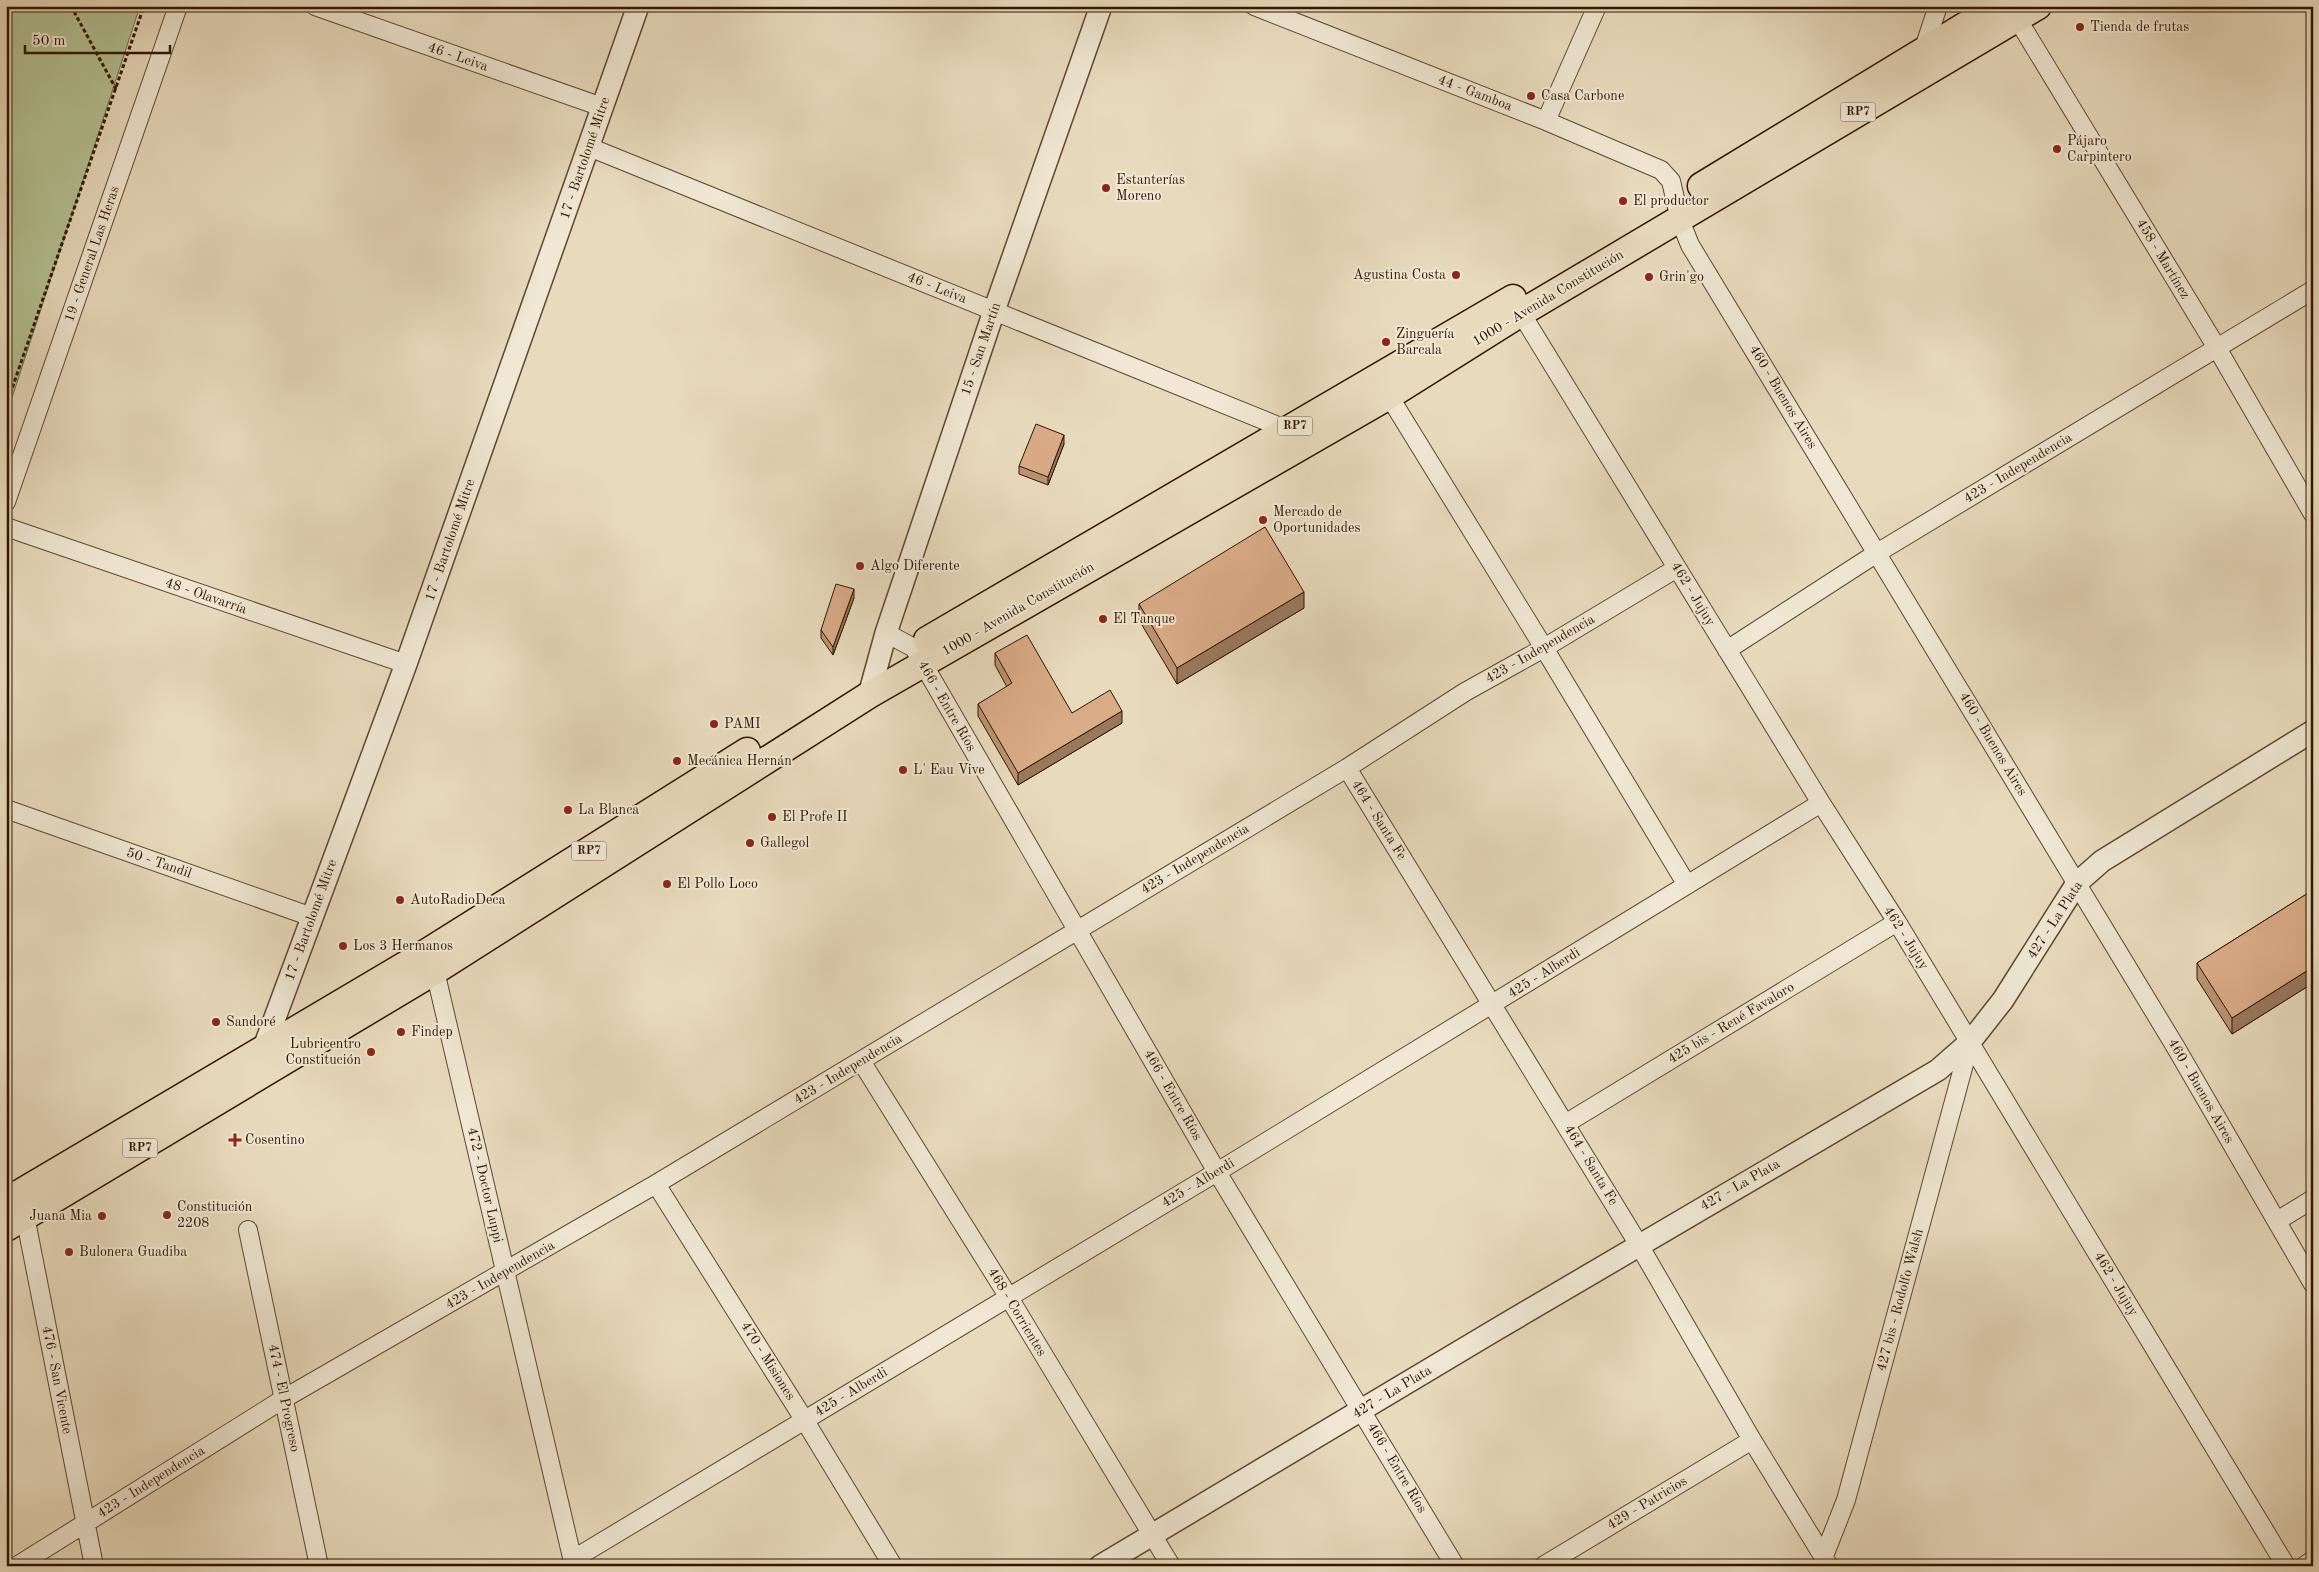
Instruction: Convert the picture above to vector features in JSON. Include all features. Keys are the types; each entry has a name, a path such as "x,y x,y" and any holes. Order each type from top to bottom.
{"main road":[{"name":"1000 - Avenida Constitución","path":"918,656 1313,440 1389,396 1678,211 1927,59 2015,10"},
{"name":"1000 - Avenida Constitución","path":"14,1210 431,961 873,683 1288,430 1678,211"}],"street":[{"name":"19 - General Las Heras","path":"6,502 178,6"},
{"name":"46 - Leiva","path":"314,6 602,107"},
{"name":"17 - Bartolomé Mitre","path":"268,1059 312,917 406,664 638,6"},
{"name":"15 - San Martín","path":"873,683 886,632 994,311 1101,6"},
{"name":"44 - Gamboa","path":"1254,6 1546,121 1660,170 1671,181 1678,211"},
{"path":"1546,121 1597,6"},
{"path":"1927,59 1938,6"},
{"name":"458 - Martínez","path":"2015,10 2217,348 2313,513"},
{"name":"46 - Leiva","path":"589,147 1313,440"},
{"name":"460 - Buenos Aires","path":"1678,211 1690,244 2077,882 2313,1284"},
{"name":"423 - Independencia","path":"1727,650 1877,553 2313,290"},
{"name":"462 - Jujuy","path":"1521,313 1821,803 1898,922 2286,1566"},
{"path":"1389,396 1688,885"},
{"name":"48 - Olavarría","path":"6,528 406,664"},
{"name":"423 - Independencia","path":"17,1566 285,1398 656,1184 1348,768 1465,692 1544,648 1677,568"},
{"name":"466 - Entre Ríos","path":"886,632 918,656 1078,929 1217,1172 1455,1566"},
{"name":"427 - La Plata","path":"1100,1566 1639,1245 1938,1070 1970,1042 2003,1000 2077,882 2102,861 2313,731"},
{"name":"464 - Santa Fe","path":"1348,768 1639,1245 1752,1440 1827,1561"},
{"name":"425 - Alberdi","path":"573,1563 1008,1296 1493,1005 1821,803"},
{"name":"50 - Tandil","path":"6,809 312,917"},
{"name":"425 bis - René Favaloro","path":"1565,1124 1898,922"},
{"name":"472 - Doctor Luppi","path":"431,961 573,1563"},
{"name":"427 bis - Rodolfo Walsh","path":"1827,1561 1846,1500 1970,1042"},
{"name":"468 - Corrientes","path":"861,1061 1008,1296 1171,1566"},
{"name":"470 - Misiones","path":"656,1184 805,1420 893,1566"},
{"path":"2276,1221 2313,1199"},
{"name":"476 - San Vicente","path":"14,1210 94,1566"},
{"name":"474 - El Progreso","path":"248,1230 320,1566"},
{"name":"429 - Patricios","path":"1543,1566 1752,1440"},
{"path":"2304,1566 2313,1560"}],"path":[{"path":"71,6 116,89"},
{"path":"6,406 144,6"}],"green space":[{"path":"6,6 140,6 6,416"}],"building":[{"path":"1036,424 1064,435 1048,477 1019,466"},
{"path":"1265,527 1304,592 1177,668 1139,604"},
{"path":"836,584 854,589 833,647 821,630"},
{"path":"1027,635 1072,713 1110,690 1122,711 1018,773 978,704 1012,683 995,653"},
{"path":"2313,890 2313,967 2232,1018 2197,963"}],"place":[{"name":"Tienda de frutas","path":"2080,27"},
{"name":"Casa Carbone","path":"1531,96"},
{"name":"Pájaro Carpintero","path":"2057,149"},
{"name":"Estanterías Moreno","path":"1106,188"},
{"name":"El productor","path":"1623,201"},
{"name":"Agustina Costa","path":"1456,275"},
{"name":"Grin'go","path":"1649,277"},
{"name":"Zinguería Barcala","path":"1386,342"},
{"name":"Mercado de Oportunidades","path":"1263,520"},
{"name":"Algo Diferente","path":"860,566"},
{"name":"El Tanque","path":"1103,619"},
{"name":"PAMI","path":"714,724"},
{"name":"Mecánica Hernán","path":"677,761"},
{"name":"L' Eau Vive","path":"903,770"},
{"name":"La Blanca","path":"568,810"},
{"name":"El Profe II","path":"772,817"},
{"name":"Gallegol","path":"750,843"},
{"name":"El Pollo Loco","path":"667,884"},
{"name":"AutoRadioDeca","path":"400,900"},
{"name":"Los 3 Hermanos","path":"343,946"},
{"name":"Sandoré","path":"216,1022"},
{"name":"Findep","path":"401,1032"},
{"name":"Lubricentro Constitución","path":"371,1052"},
{"name":"Cosentino","path":"235,1140"},
{"name":"Constitución 2208","path":"167,1215"},
{"name":"Juana Mia","path":"102,1216"},
{"name":"Bulonera Guadiba","path":"69,1252"}]}
